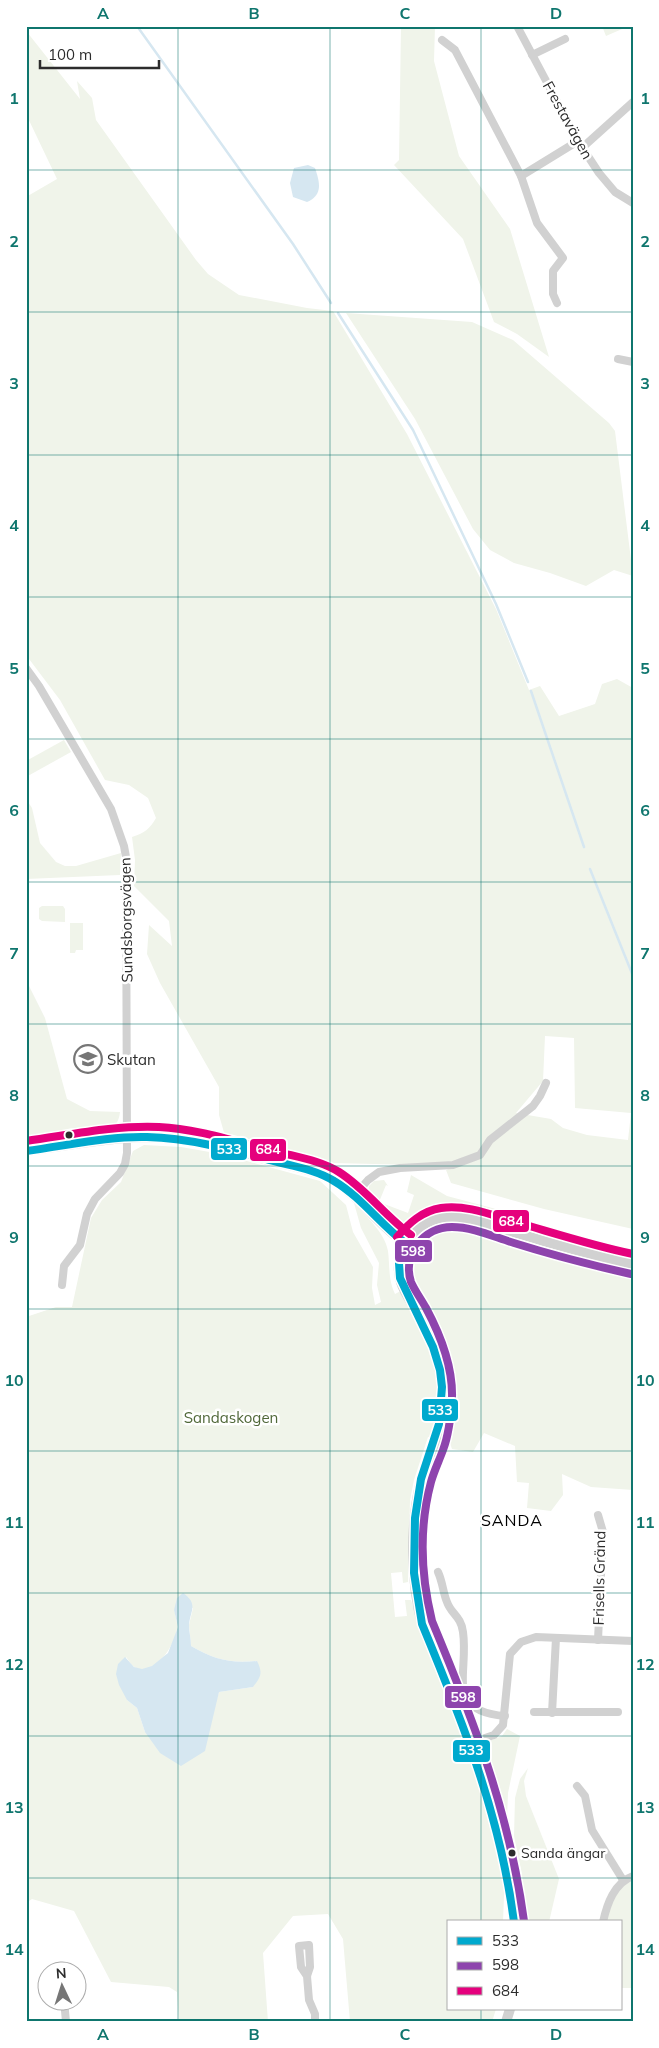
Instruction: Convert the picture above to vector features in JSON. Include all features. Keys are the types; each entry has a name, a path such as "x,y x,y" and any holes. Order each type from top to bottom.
{"street":[{"name":"Frestavägen","path":"517,26 580,144 599,173 615,192 633,203"},
{"path":"532,55 565,39"},
{"path":"442,40 455,50 521,176 537,223 563,258 553,272 553,294 557,303"},
{"path":"521,176 580,144 633,102"},
{"path":"618,359 633,362"},
{"name":"Sundsborgsvägen","path":"26,668 39,686 111,809 124,846 126,889 127,1138 125,1164 114,1180 95,1199 87,1214 80,1245 64,1266 62,1285"},
{"path":"355,1195 368,1180 379,1172 400,1168 453,1165 480,1155 490,1140 533,1106 546,1084"},
{"path":"26,1151 146,1137 179,1140 219,1147 316,1173 332,1180 355,1195 395,1236 405,1243"},
{"path":"514,1920 511,1888 504,1854 470,1743 422,1624 415,1588 416,1507 420,1484 436,1439 442,1396 440,1369 436,1352 426,1328 401,1282 399,1265 405,1243 417,1228 432,1221 449,1217 475,1221 606,1259 633,1264"},
{"name":"Frisells Gränd","path":"598,1515 602,1532 598,1640"},
{"path":"438,1572 444,1586 447,1602 461,1621 464,1633 464,1680 467,1702 474,1709 505,1716"},
{"path":"470,1743 494,1735 503,1725 510,1654 515,1647 529,1638 633,1641"},
{"path":"552,1713 556,1638"},
{"path":"534,1712 618,1712"},
{"path":"577,1786 584,1796 592,1830 623,1880"},
{"path":"603,1920 607,1903 623,1880 633,1876"},
{"path":"307,1976 309,2000 315,2014 315,2022"},
{"path":"506,2022 510,2010"}],"green space":[{"path":"401,26 435,26 434,61 459,156 510,229 549,357 517,334 494,322 463,239 394,165 399,160"},
{"path":"602,26 629,26 606,36"},
{"path":"27,32 80,99 77,81 92,98 96,120 208,274 239,295 333,311 407,434 496,609 529,690 540,686 559,716 595,704 602,684 617,679 633,688 633,1229 544,1209 451,1183 446,1170 476,1159 417,1165 332,1163 225,1136 219,1115 219,1087 160,983 147,954 149,925 172,946 169,921 134,886 135,860 132,837 146,830 156,818 148,798 129,785 105,780 60,700 26,655 26,197 57,179 26,114","holes":["545,1036 574,1038 575,1108 631,1113 628,1140 587,1135 563,1128 551,1119 516,1113 543,1081"]},
{"path":"346,313 472,322 513,340 609,423 615,431 633,576 614,570 586,586 514,563 490,550 473,529 415,419"},
{"path":"64,740 71,752 26,777 26,761"},
{"path":"26,799 32,808 40,843 56,862 65,866 76,866 121,853 120,875 26,879"},
{"path":"42,906 63,906 65,909 65,922 42,921 39,919 39,908"},
{"path":"70,923 83,923 83,950 76,950 75,953 70,953"},
{"path":"26,980 45,1018 67,1099 90,1111 120,1112 115,1125 106,1132 79,1136 76,1128 67,1129 65,1138 26,1144"},
{"name":"Sandaskogen","path":"144,1145 181,1147 221,1154 320,1181 346,1205 353,1232 373,1267 372,1288 375,1305 381,1302 377,1285 379,1263 361,1228 354,1203 374,1225 386,1244 390,1278 395,1294 414,1284 410,1264 412,1252 418,1241 439,1229 456,1226 490,1231 555,1255 633,1277 633,1490 591,1487 562,1474 563,1495 551,1511 527,1508 529,1483 517,1482 515,1446 484,1433 473,1452 452,1449 449,1440 428,1437 414,1480 410,1500 408,1582 403,1583 402,1572 391,1573 395,1617 407,1616 405,1600 411,1600 469,1749 502,1736 507,1729 520,1736 508,1793 503,1920 447,1920 447,2010 496,2010 492,2022 350,2022 343,1939 328,1914 293,1916 263,1953 268,2022 179,2022 177,1992 169,1987 111,1982 74,1911 32,1899 26,1903 26,1317 56,1307 72,1307 91,1218 102,1200 121,1182 133,1151","holes":["193,1608 189,1625 191,1646 222,1660 239,1662 257,1661 253,1687 219,1692 213,1711 145,1732 137,1708 127,1700 126,1657 136,1668 143,1669 157,1663 173,1643 177,1629 174,1609"]},
{"path":"411,1175 447,1196 530,1218 526,1231 456,1211 441,1211 410,1221 393,1220 382,1212 368,1197 369,1186 374,1181 384,1180 388,1186 386,1185 379,1202 408,1213 414,1195 407,1192"},
{"path":"528,1768 524,1781 526,1796 559,1879 549,1920 525,1920 522,1874 514,1836 515,1798 520,1779"},
{"path":"633,1879 633,1988 622,1988 622,1920 607,1920 618,1891"}],"shaded area":[{"path":"308,165 315,168 319,188 316,196 307,202 293,197 290,183 294,168"},
{"path":"183,1593 192,1604 189,1625 191,1646 222,1660 239,1662 257,1661 260,1672 259,1678 253,1687 219,1692 205,1751 181,1766 160,1753 145,1732 137,1708 127,1700 119,1685 116,1674 118,1664 125,1657 134,1667 142,1669 152,1666 168,1653 178,1627 174,1610 177,1598"}],"waterway":[{"path":"137,26 293,244 331,303"},
{"path":"338,313 413,430 496,604 528,682"},
{"path":"531,691 584,847"},
{"path":"590,869 633,976"}],"transit line":[{"name":"684","path":"26,1141 92,1131 142,1127 174,1128 217,1136 308,1159 332,1168 358,1186 411,1235"},
{"name":"533","path":"26,1151 132,1137 178,1139 224,1148 303,1168 327,1177 344,1187 405,1243"},
{"name":"684","path":"397,1237 411,1222 422,1215 441,1208 451,1207 480,1211 576,1240 633,1254"},
{"name":"598","path":"524,1920 509,1842 499,1804 476,1731 432,1621 428,1604 423,1534 431,1482 448,1431 452,1404 452,1386 441,1340 411,1282 410,1262 413,1252 424,1237 442,1228 460,1227 476,1230 557,1256 631,1274"},
{"name":"533","path":"405,1243 399,1263 400,1278 433,1347 440,1370 442,1387 439,1424 421,1479 415,1518 414,1573 422,1624 452,1697 490,1806 508,1882 514,1920"}],"place":[{"name":"Skutan","path":"88,1059"},
{"name":"Sanda ängar","path":"512,1853"}],"district":[{"name":"SANDA","path":"512,1520"}]}
